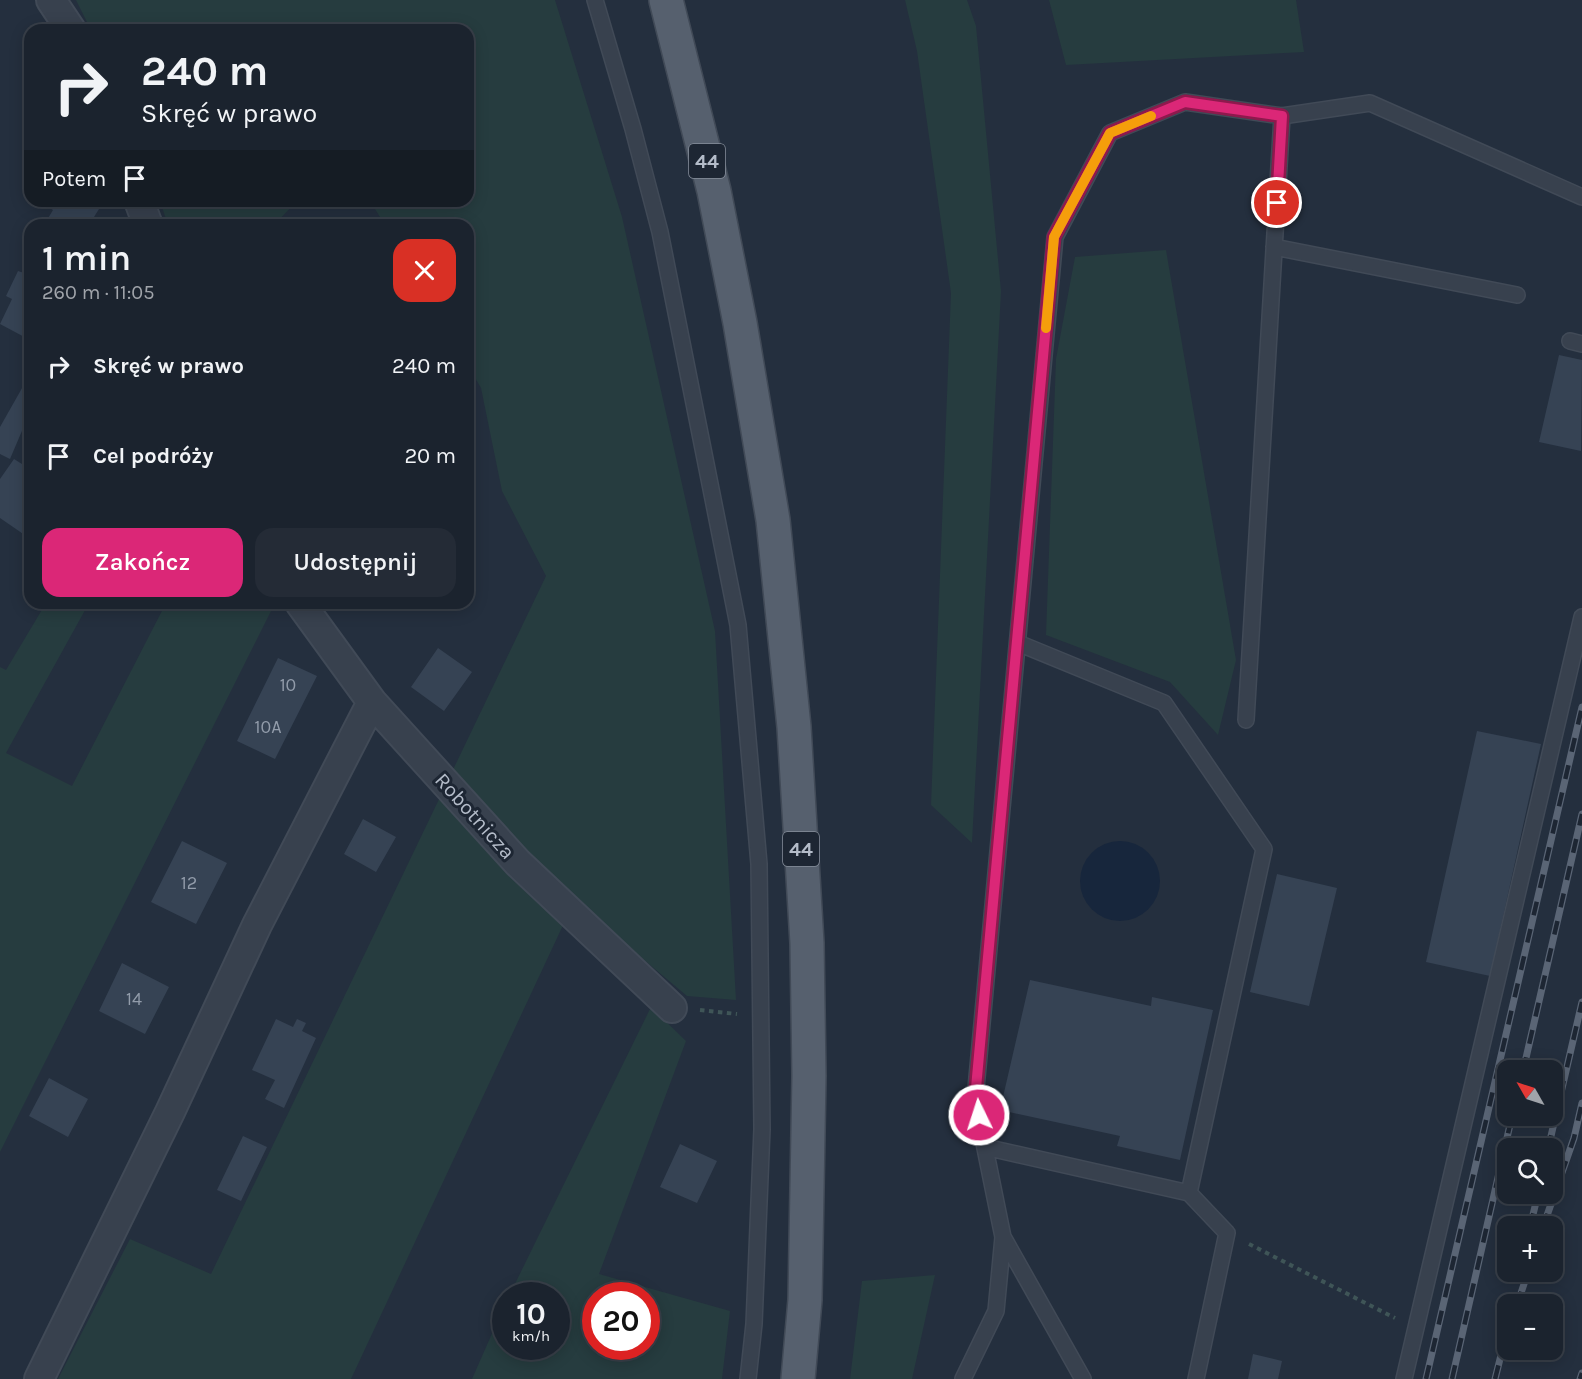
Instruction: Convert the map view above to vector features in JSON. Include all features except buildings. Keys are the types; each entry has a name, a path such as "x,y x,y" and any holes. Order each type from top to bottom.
{"main road":[{"name":"44","path":"666,0 714,191 740,323 774,520 793,715 807,943 809,1076 805,1300 798,1379"}],"street":[{"path":"51,0 66,24"},
{"name":"Robotnicza","path":"304,609 372,702 518,863 672,1008"},
{"path":"39,1379 170,1112 257,925 372,702"}],"lane":[{"path":"595,0 660,232 738,625 759,864 762,1129 754,1324 748,1379"},
{"path":"963,1379 996,1311 1003,1237 975,1099 1054,237 1110,133 1185,102 1282,116 1370,103 1582,197"},
{"path":"1246,720 1282,116"},
{"path":"1275,247 1517,295"},
{"path":"1404,1379 1582,617"},
{"path":"1018,643 1164,703 1264,849 1189,1193"},
{"path":"985,1147 1189,1193 1227,1233 1196,1379"},
{"path":"1003,1237 1083,1379"}],"path":[{"path":"672,1008 760,1016"},
{"path":"1227,1233 1416,1328"}],"green space":[{"path":"76,0 555,0 622,217 715,631 736,1000 687,996 524,859 450,776 546,576 502,491 481,388 474,376 474,219 381,219 374,207 474,207 474,24 88,24"},
{"path":"905,0 967,0 976,26 1001,291 972,843 931,805 951,293 917,51"},
{"path":"1049,0 1296,0 1304,52 1066,65"},
{"path":"162,207 291,207 280,219 166,219"},
{"path":"1166,250 1236,660 1218,735 1170,682 1046,635 1056,359 1075,257"},
{"path":"42,609 86,609 6,753 72,786 163,609 272,609 0,1152 0,667 6,670"},
{"path":"442,793 565,921 351,1379 58,1379 130,1239 211,1274"},
{"path":"651,1007 686,1041 599,1274 627,1282 582,1282 582,1360 660,1360 660,1291 730,1311 722,1379 472,1379 492,1334 492,1360 570,1360 570,1282 516,1282"},
{"path":"935,1275 912,1379 850,1379 862,1281"}],"water":[{"path":"1120,841 1135,844 1148,853 1157,866 1160,881 1157,896 1148,909 1135,918 1120,921 1105,918 1092,909 1083,896 1080,881 1083,866 1092,853 1105,844"}],"railway":[{"path":"1426,1379 1582,707"},
{"path":"1526,1060 1582,814"},
{"path":"1551,1138 1582,1002"},
{"path":"1547,1216 1574,1138 1582,1103"},
{"path":"1452,1379 1510,1126"},
{"path":"1533,1216 1536,1204"},
{"path":"1521,1294 1525,1282"},
{"path":"1495,1379 1500,1360"},
{"path":"1580,1379 1582,1373"}],"slow traffic":[{"path":"1046,328 1054,237 1110,133 1151,116"}],"route":[{"path":"979,1115 975,1099 1054,237 1110,133 1185,102 1282,116 1277,203"}]}
